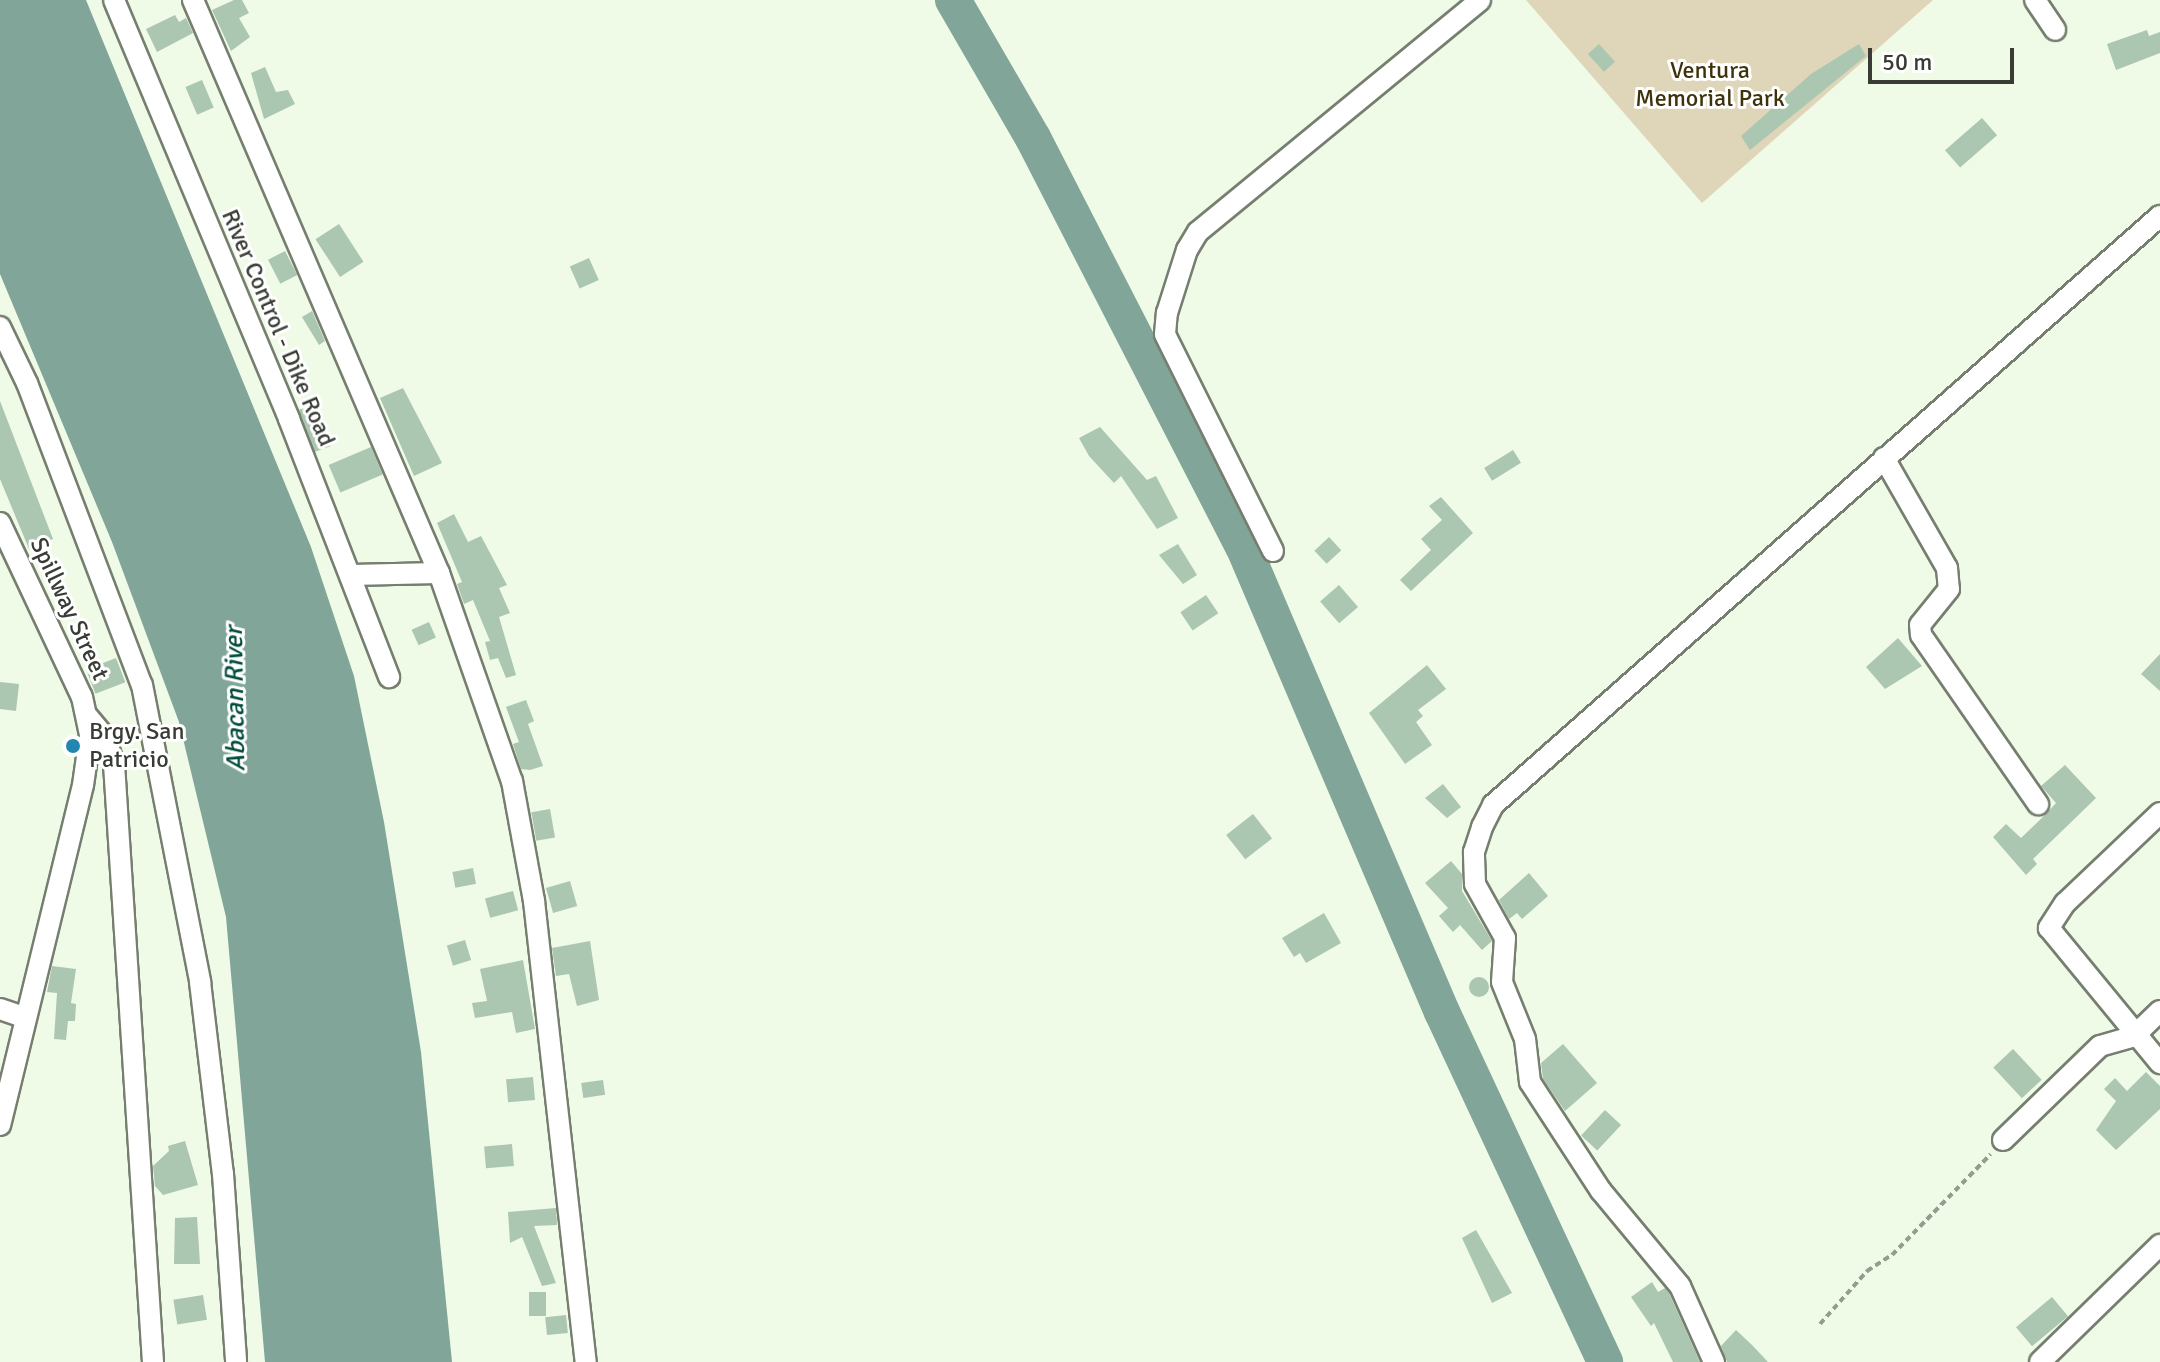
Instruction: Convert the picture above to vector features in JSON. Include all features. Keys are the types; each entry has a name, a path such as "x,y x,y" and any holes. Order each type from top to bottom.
{"street":[{"name":"River Control - Dike Road","path":"114,0 389,677"},
{"path":"193,0 439,573 512,781 534,901 586,1362"},
{"path":"1273,551 1165,334 1167,313 1187,250 1198,232 1480,0"},
{"path":"2035,0 2055,30"},
{"path":"1714,1362 1680,1286 1609,1202 1530,1082 1525,1039 1502,982 1505,938 1475,884 1474,852 1493,805 2160,216"},
{"path":"0,327 27,383 142,685 175,840 200,982 223,1174 236,1362"},
{"path":"1884,458 1947,568 1949,589 1923,621 1921,635 2038,804"},
{"name":"Spillway Street","path":"0,523 88,717"},
{"path":"350,575 439,573"},
{"path":"0,1125 23,1017 90,754 88,717"},
{"path":"88,717 105,737 114,764 153,1362"},
{"path":"2160,813 2065,903 2049,928 2134,1036 2160,1063"},
{"path":"0,1009 23,1017"},
{"path":"2003,1140 2100,1046 2134,1036 2160,1011"},
{"path":"2040,1362 2160,1245"}],"path":[{"path":"1820,1324 1867,1271 1892,1255 2003,1140"}],"green space":[{"name":"Ventura Memorial Park","path":"1526,0 1933,0 1702,203"}],"water":[{"name":"Abacan River","path":"0,0 86,0 311,547 354,676 384,822 421,1052 452,1362 265,1362 226,917 179,722 112,542 0,274"}],"building":[{"path":"234,0 242,0 249,13 239,18 250,37 231,51 212,10"},
{"path":"175,15 179,22 186,18 193,33 157,52 146,29"},
{"path":"2147,30 2149,36 2160,32 2160,53 2116,70 2107,44"},
{"path":"1599,44 1615,62 1604,72 1588,54"},
{"path":"1859,44 1866,56 1750,150 1741,136 1811,74"},
{"path":"265,67 276,92 288,90 295,104 264,119 251,73"},
{"path":"202,80 214,108 197,115 185,87"},
{"path":"1982,118 1997,135 1960,168 1945,150"},
{"path":"339,224 364,262 340,277 316,239"},
{"path":"285,251 297,275 280,284 268,260"},
{"path":"589,258 599,280 580,288 570,267"},
{"path":"312,311 325,341 319,345 302,317"},
{"path":"403,388 442,463 414,476 380,398"},
{"path":"0,401 53,539 29,549 0,479"},
{"path":"315,404 330,446 314,452 299,410"},
{"path":"1100,427 1147,480 1156,476 1178,518 1157,529 1121,476 1114,483 1089,456 1079,438"},
{"path":"371,447 383,475 340,493 329,465"},
{"path":"1513,450 1521,463 1492,481 1484,468"},
{"path":"1441,497 1473,533 1411,591 1400,580 1431,550 1421,539 1442,520 1429,506"},
{"path":"454,514 468,542 481,536 507,585 499,588 510,613 499,617 516,675 506,678 498,658 490,660 485,642 490,641 473,600 464,604 457,584 462,582 437,523"},
{"path":"1329,537 1341,550 1327,564 1314,551"},
{"path":"1178,544 1197,575 1183,584 1159,555"},
{"path":"1339,585 1358,607 1339,623 1320,601"},
{"path":"1206,595 1218,613 1193,631 1180,612"},
{"path":"429,622 436,638 419,645 412,630"},
{"path":"1898,638 1922,666 1885,689 1866,667"},
{"path":"2160,654 2160,691 2141,674"},
{"path":"116,658 125,682 95,694 86,669"},
{"path":"1427,665 1446,689 1418,710 1423,716 1416,722 1432,745 1405,764 1369,713"},
{"path":"0,682 19,684 16,711 0,709"},
{"path":"526,700 534,721 528,724 543,766 530,770 521,769 513,744 519,742 506,707"},
{"path":"2065,765 2096,798 2033,859 2037,864 2026,875 1993,837 2006,824 2021,838 2046,814 2056,803 2041,786"},
{"path":"1443,784 1461,807 1447,818 1425,798"},
{"path":"550,809 555,838 536,841 531,812"},
{"path":"1253,814 1272,838 1245,859 1226,835"},
{"path":"1451,861 1462,874 1462,891 1492,941 1482,950 1460,925 1453,932 1439,916 1448,908 1425,883"},
{"path":"473,868 476,884 455,888 452,872"},
{"path":"1529,873 1548,896 1522,919 1517,913 1509,919 1499,900"},
{"path":"570,881 577,906 553,913 546,888"},
{"path":"513,891 518,910 490,918 485,899"},
{"path":"1324,913 1341,943 1306,963 1300,953 1294,957 1282,938"},
{"path":"465,940 471,960 453,966 447,946"},
{"path":"590,941 599,1000 577,1006 569,974 556,976 552,948"},
{"path":"523,960 535,1029 516,1033 512,1012 475,1018 472,1003 487,1001 480,969"},
{"path":"52,966 76,969 71,1003 76,1004 75,1021 68,1021 66,1040 54,1039 57,993 47,992"},
{"path":"1479,977 1486,980 1489,987 1486,994 1479,997 1472,994 1469,987 1472,980"},
{"path":"1563,1044 1597,1083 1565,1111 1543,1079 1541,1063"},
{"path":"2013,1049 2042,1080 2022,1098 1993,1067"},
{"path":"2146,1072 2160,1086 2160,1109 2116,1150 2096,1130 2116,1101 2104,1089 2115,1078 2127,1091"},
{"path":"533,1077 535,1100 508,1102 506,1079"},
{"path":"603,1080 605,1095 583,1098 581,1083"},
{"path":"1605,1110 1621,1125 1597,1151 1581,1136"},
{"path":"185,1141 198,1185 163,1195 155,1186 153,1166 169,1151 168,1146"},
{"path":"512,1144 514,1166 486,1168 484,1146"},
{"path":"556,1208 557,1225 534,1226 556,1283 542,1286 522,1237 510,1243 508,1212"},
{"path":"197,1217 200,1264 174,1264 175,1218"},
{"path":"1476,1230 1512,1293 1492,1303 1462,1238"},
{"path":"1652,1282 1658,1292 1665,1288 1669,1293 1700,1362 1673,1362 1654,1323 1651,1326 1631,1297"},
{"path":"529,1292 546,1292 546,1316 529,1316"},
{"path":"203,1295 207,1320 177,1324 173,1300"},
{"path":"2052,1297 2068,1316 2032,1346 2016,1327"},
{"path":"566,1315 568,1333 547,1335 545,1317"},
{"path":"1736,1330 1768,1362 1727,1362 1721,1346"}],"waterway":[{"path":"953,0 1033,138 1243,546 1442,1012 1605,1362"}],"place":[{"name":"Brgy. San Patricio","path":"73,746"}]}
